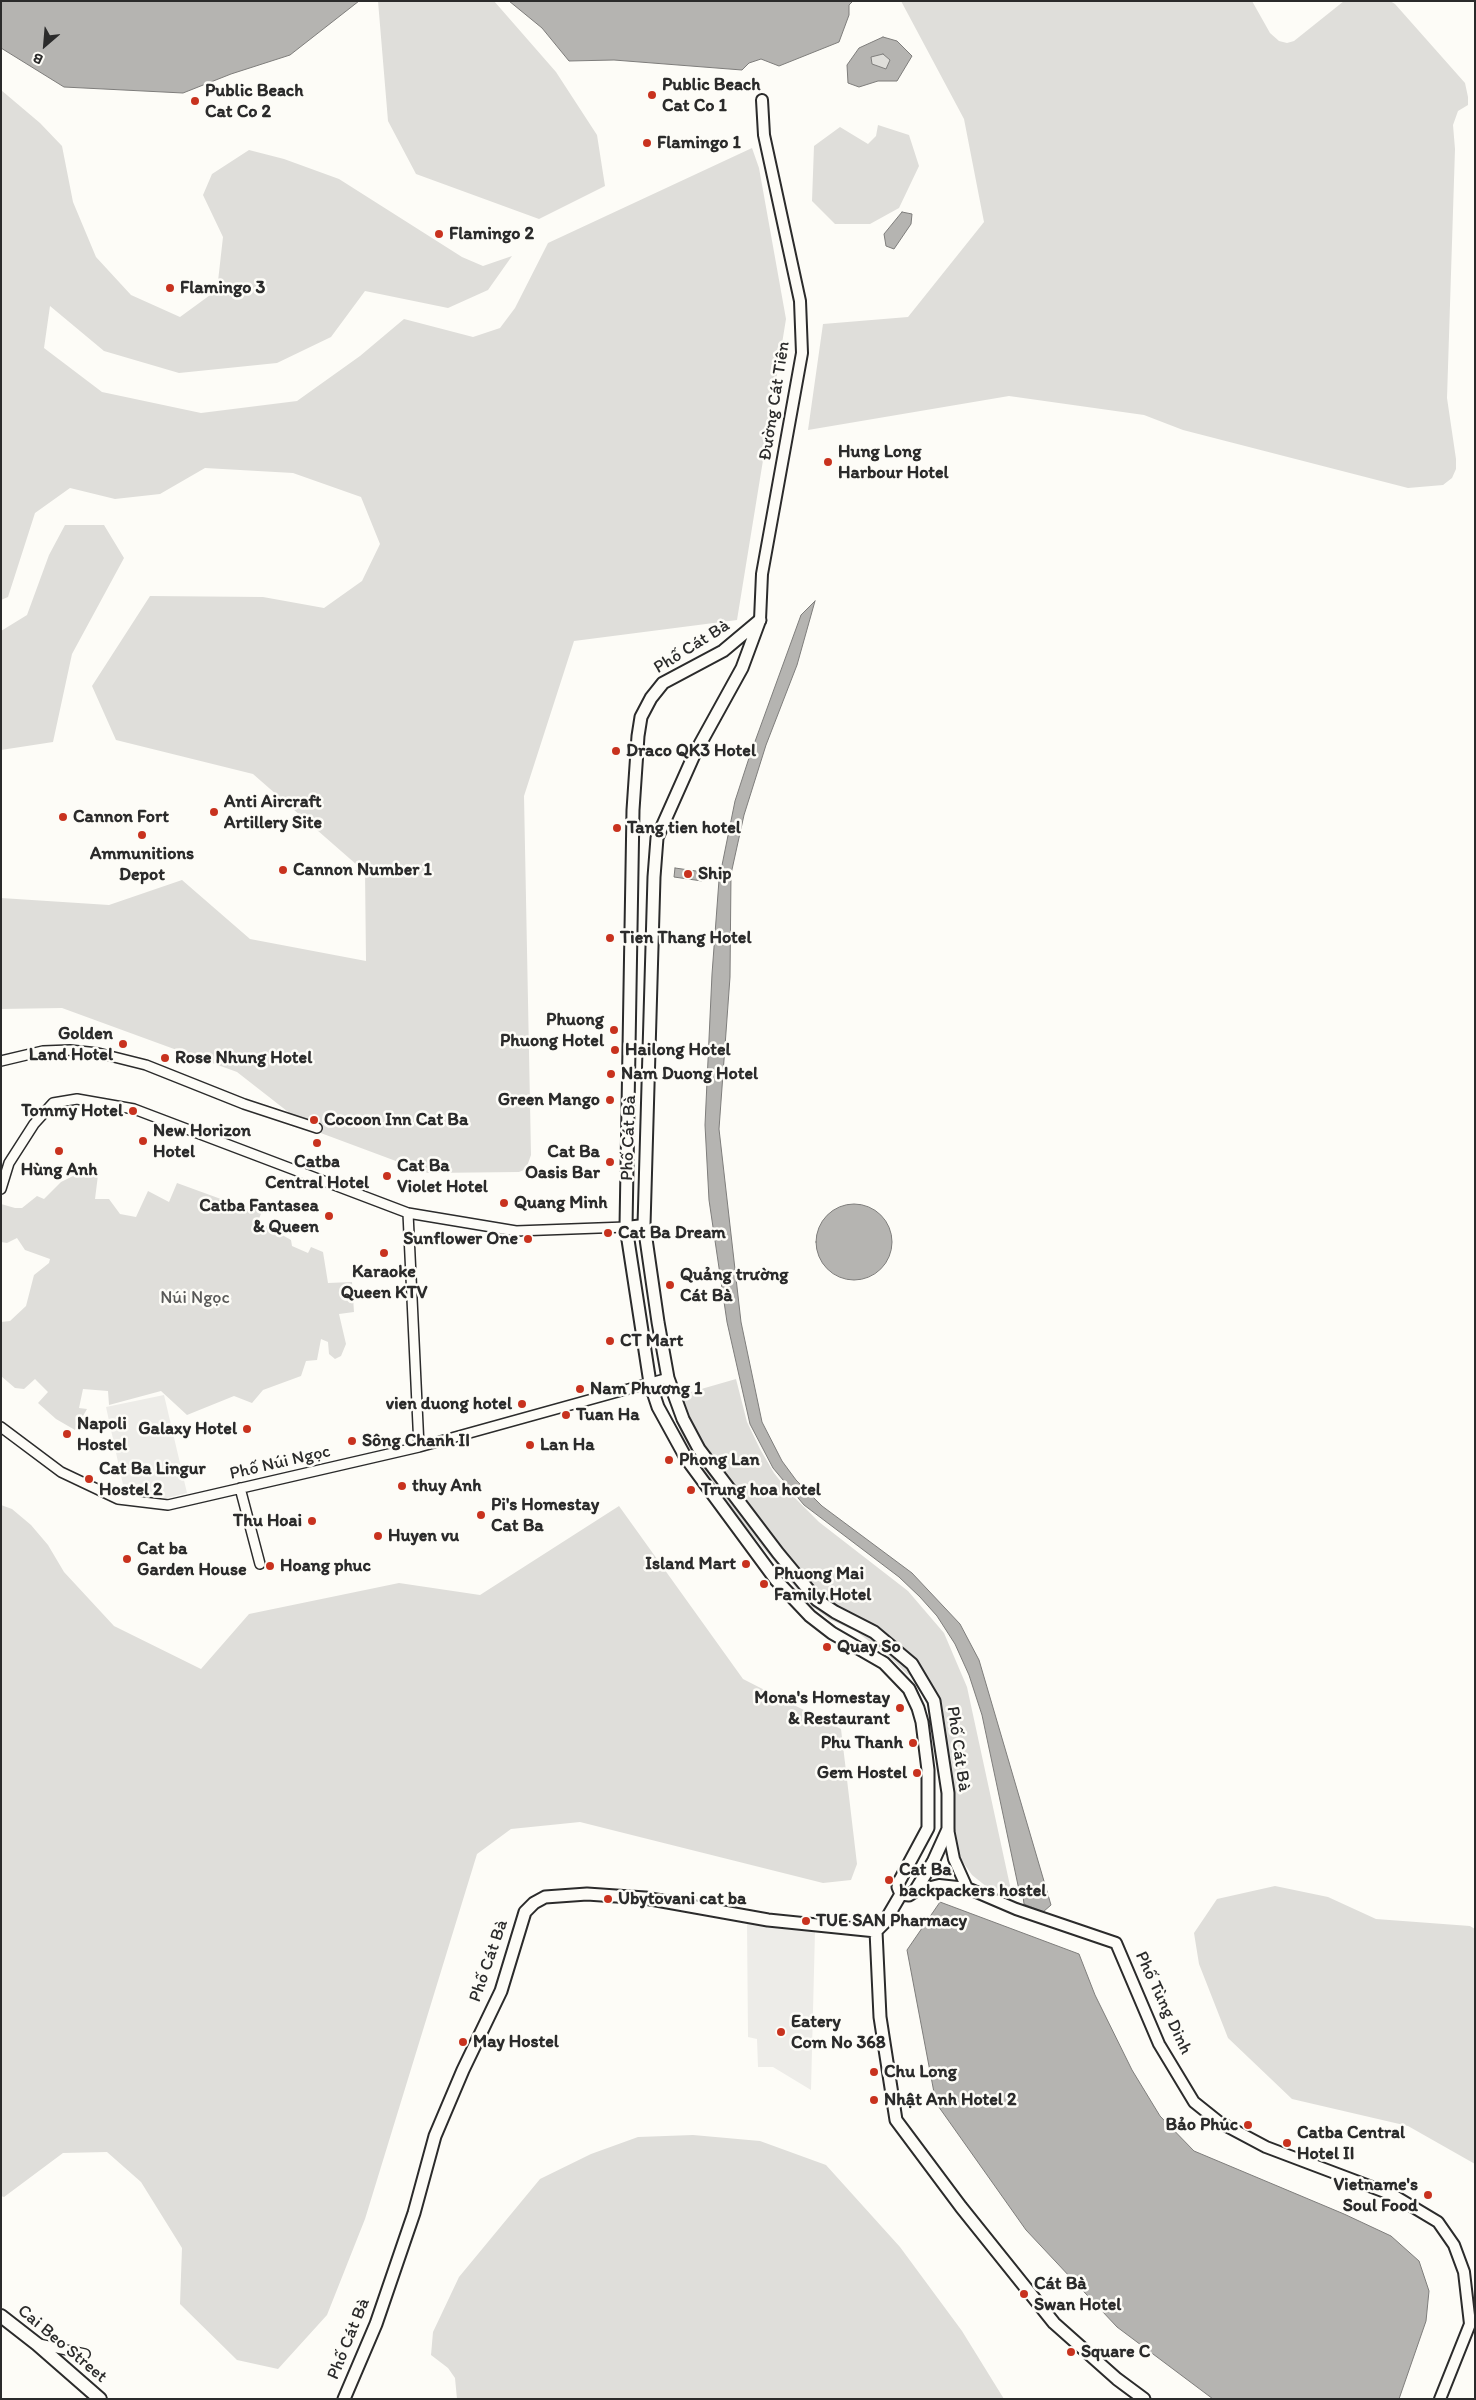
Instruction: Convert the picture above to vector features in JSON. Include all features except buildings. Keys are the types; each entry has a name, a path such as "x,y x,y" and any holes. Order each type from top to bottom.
{"main road":[{"name":"Phố Cát Bà","path":"344,2399 376,2324 414,2212 435,2136 463,2070 501,1991 525,1912 534,1903 545,1897 588,1894 626,1897 768,1920 876,1931 884,1923 901,1894 898,1887 899,1882 928,1828 928,1770 922,1722 909,1690 884,1663 832,1633 810,1616 764,1564 686,1458 658,1406 650,1383 626,1227 634,810 638,736 641,717 650,698 663,683 723,651 760,620"},
{"name":"Phố Cát Bà","path":"760,620 742,668 694,755 657,838 654,877 644,1225 668,1378 683,1419 699,1448 778,1553 817,1600 835,1612 874,1632 912,1664 924,1681 934,1701 948,1793 948,1829 933,1862 915,1891"},
{"path":"631,1007 650,1008"},
{"path":"764,1564 778,1553"},
{"path":"909,1690 924,1681"},
{"path":"928,1828 948,1829"},
{"path":"901,1894 910,1895 915,1891"},
{"path":"876,1931 880,2017 896,2120 961,2207 1054,2323 1117,2380 1144,2399"},
{"name":"Cai Beo Street","path":"1,2316 37,2344 100,2399"}],"street":[{"name":"Đường Cát Tiên","path":"760,620 762,574 802,353 800,301 764,135 762,100"},
{"path":"1,1061 43,1051 70,1050 98,1053 146,1065 244,1104 316,1128"},
{"path":"1,1190 9,1163 34,1124 53,1103 77,1099 134,1109 408,1212 516,1231 644,1225"},
{"path":"408,1212 419,1448"},
{"name":"Phố Núi Ngọc","path":"1,1427 61,1472 118,1498 168,1505 419,1448 668,1378"},
{"path":"240,1488 260,1564"},
{"path":"948,1829 954,1859 967,1888"},
{"name":"Phố Tùng Dinh","path":"915,1891 939,1885 967,1888 1016,1909 1116,1943 1159,2044 1194,2102 1219,2122 1266,2147 1393,2195 1438,2222 1454,2245 1464,2272 1470,2324 1440,2399"},
{"path":"37,2344 86,2354"}],"shaded area":[{"path":"1,1 359,1 290,55 231,74 183,93 64,87 1,48"},
{"path":"509,1 853,1 849,5 849,15 839,42 779,66 761,59 749,63 742,70 614,60 569,61 542,28"},
{"path":"883,37 897,41 912,56 897,81 878,81 859,87 848,83 847,65 859,48","holes":["883,54 890,60 886,69 872,64 871,57"]},
{"path":"902,212 912,214 911,224 894,249 886,246 884,234"},
{"path":"815,601 797,665 766,745 744,815 731,874 730,977 719,1129 741,1322 762,1422 782,1461 796,1480 822,1506 912,1573 960,1624 979,1660 1051,1905 1043,1912 1024,1904 1023,1896 1019,1890 982,1715 969,1675 955,1644 937,1616 920,1597 899,1577 804,1505 773,1468 750,1424 727,1322 709,1200 705,1125 712,974 719,880 735,801 749,758 801,615"},
{"path":"675,868 703,872 702,881 674,877"},
{"path":"854,1204 869,1207 881,1215 889,1227 892,1242 889,1257 881,1269 869,1277 854,1280 839,1277 827,1269 819,1257 816,1242 819,1227 827,1215 839,1207"},
{"path":"164,1395 187,1493 167,1498 125,1494 106,1407"},
{"path":"940,1902 1079,1954 1095,1995 1132,2070 1160,2116 1194,2151 1344,2214 1391,2236 1419,2261 1429,2291 1426,2321 1399,2399 1213,2399 1117,2327 1026,2230 936,2103 907,1950"},
{"path":"747,1922 815,1931 811,2090 773,2067 758,2067 757,2039 748,2037"}],"green space":[{"path":"378,1 494,1 556,72 597,135 605,186 539,219 416,174 388,121"},
{"path":"901,1 1252,1 1270,33 1279,41 1287,43 1294,41 1344,1 1390,1 1395,4 1465,83 1468,97 1468,105 1458,111 1453,125 1455,149 1447,398 1456,459 1456,469 1452,478 1443,485 1408,488 1183,430 1144,415 1009,396 808,430 823,324 908,317 984,222 964,119"},
{"path":"883,54 890,60 886,69 872,64 871,57"},
{"path":"1,90 40,123 62,146 73,202 96,257 131,295 180,317 217,290 223,237 203,195 212,174 249,150 284,159 339,179 462,257 483,266 512,256 488,290 448,308 365,291 331,337 277,363 179,373 104,351 50,306 44,348 102,392 201,413 297,401 360,356 404,319 473,337 500,328 515,308 548,243 752,148 759,168 786,319 737,620 574,641 524,796 531,1155 526,1169 519,1172 428,1173 310,1129 237,1072 62,1008 1,1009 1,898 109,905 182,880 250,939 366,961 365,872 253,774 116,740 92,686 150,596 263,597 324,608 362,581 380,544 361,497 293,473 205,468 160,494 115,499 70,488 35,513 8,597 1,600"},
{"path":"878,125 909,135 919,166 899,208 870,224 835,224 812,201 814,146 840,127 868,144 876,136"},
{"path":"65,525 104,525 124,558 72,654 53,742 1,750 1,631 27,615 49,555"},
{"name":"Núi Ngọc","path":"87,1173 98,1175 95,1199 109,1199 120,1214 136,1217 148,1191 169,1202 177,1183 251,1210 256,1200 265,1204 258,1221 291,1240 292,1246 308,1253 311,1247 323,1252 328,1283 352,1282 354,1312 339,1314 346,1344 341,1356 335,1359 329,1354 328,1342 321,1339 317,1360 306,1361 301,1376 263,1390 252,1403 234,1396 187,1415 161,1391 109,1405 108,1391 83,1389 79,1408 87,1409 75,1430 56,1419 38,1403 48,1392 35,1379 24,1389 15,1388 1,1376 1,1322 10,1321 26,1306 34,1275 49,1263 50,1259 25,1250 17,1238 7,1243 1,1242 1,1204 22,1208 37,1196 44,1199 61,1182 75,1175"},
{"path":"736,1379 747,1422 774,1473 790,1493 819,1522 908,1591 944,1633 967,1687 1012,1895 987,1887 972,1875 960,1858 945,1855 937,1728 932,1709 934,1686 907,1674 890,1657 857,1632 829,1619 809,1604 728,1505 683,1440 670,1398"},
{"path":"1,1505 12,1509 31,1525 48,1545 64,1572 114,1626 201,1669 249,1614 399,1583 480,1595 619,1506 743,1679 841,1729 857,1864 851,1880 823,1883 580,1822 511,1829 477,1854 365,2219 327,2315 278,2369 237,2360 180,2304 182,2248 141,2182 107,2152 63,2153 4,2197 1,2196"},
{"path":"1275,1886 1328,1897 1376,1919 1470,1926 1475,1929 1475,2164 1408,2126 1292,2099 1228,2038 1199,1964 1194,1933 1217,1899"},
{"path":"693,2135 760,2141 826,2165 900,2247 962,2331 1004,2399 457,2399 455,2378 448,2368 431,2355 433,2332 459,2277 540,2179 591,2154 638,2137"}],"place":[{"name":"Public Beach Cat Co 1","path":"652,95"},
{"name":"Public Beach Cat Co 2","path":"195,101"},
{"name":"Flamingo 1","path":"647,143"},
{"name":"Flamingo 2","path":"439,234"},
{"name":"Flamingo 3","path":"170,288"},
{"name":"Hung Long Harbour Hotel","path":"828,462"},
{"name":"Draco QK3 Hotel","path":"616,751"},
{"name":"Anti Aircraft Artillery Site","path":"214,812"},
{"name":"Cannon Fort","path":"63,817"},
{"name":"Tang tien hotel","path":"617,828"},
{"name":"Ammunitions Depot","path":"142,835"},
{"name":"Cannon Number 1","path":"283,870"},
{"name":"Ship","path":"688,874"},
{"name":"Tien Thang Hotel","path":"610,938"},
{"name":"Phuong Phuong Hotel","path":"614,1030"},
{"name":"Golden Land Hotel","path":"123,1044"},
{"name":"Hailong Hotel","path":"615,1050"},
{"name":"Rose Nhung Hotel","path":"165,1058"},
{"name":"Nam Duong Hotel","path":"611,1074"},
{"name":"Green Mango","path":"610,1100"},
{"name":"Tommy Hotel","path":"133,1111"},
{"name":"Cocoon Inn Cat Ba","path":"314,1120"},
{"name":"New Horizon Hotel","path":"143,1141"},
{"name":"Catba Central Hotel","path":"317,1143"},
{"name":"Hùng Anh","path":"59,1151"},
{"name":"Cat Ba Oasis Bar","path":"610,1162"},
{"name":"Cat Ba Violet Hotel","path":"387,1176"},
{"name":"Quang Minh","path":"504,1203"},
{"name":"Catba Fantasea & Queen","path":"329,1216"},
{"name":"Cat Ba Dream","path":"608,1233"},
{"name":"Sunflower One","path":"528,1239"},
{"name":"Karaoke Queen KTV","path":"384,1253"},
{"name":"Quảng trường Cát Bà","path":"670,1285"},
{"name":"CT Mart","path":"610,1341"},
{"name":"Nam Phương 1","path":"580,1389"},
{"name":"vien duong hotel","path":"522,1404"},
{"name":"Tuan Ha","path":"566,1415"},
{"name":"Galaxy Hotel","path":"247,1429"},
{"name":"Napoli Hostel","path":"67,1434"},
{"name":"Sông Chanh II","path":"352,1441"},
{"name":"Lan Ha","path":"530,1445"},
{"name":"Phong Lan","path":"669,1460"},
{"name":"Cat Ba Lingur Hostel 2","path":"89,1479"},
{"name":"thuy Anh","path":"402,1486"},
{"name":"Trung hoa hotel","path":"691,1490"},
{"name":"Pi's Homestay Cat Ba","path":"481,1515"},
{"name":"Thu Hoai","path":"312,1521"},
{"name":"Huyen vu","path":"378,1536"},
{"name":"Cat ba Garden House","path":"127,1559"},
{"name":"Island Mart","path":"746,1564"},
{"name":"Hoang phuc","path":"270,1566"},
{"name":"Phuong Mai Family Hotel","path":"764,1584"},
{"name":"Quay So","path":"827,1647"},
{"name":"Mona's Homestay & Restaurant","path":"900,1708"},
{"name":"Phu Thanh","path":"913,1743"},
{"name":"Gem Hostel","path":"917,1773"},
{"name":"Cat Ba backpackers hostel","path":"889,1880"},
{"name":"Ubytovani cat ba","path":"608,1899"},
{"name":"TUE SAN Pharmacy","path":"806,1921"},
{"name":"Eatery Com No 368","path":"781,2032"},
{"name":"May Hostel","path":"463,2042"},
{"name":"Chu Long","path":"874,2072"},
{"name":"Nhật Anh Hotel 2","path":"874,2100"},
{"name":"Bảo Phúc","path":"1248,2125"},
{"name":"Catba Central Hotel II","path":"1287,2143"},
{"name":"Vietname's Soul Food","path":"1428,2195"},
{"name":"Cát Bà Swan Hotel","path":"1024,2294"},
{"name":"Square C","path":"1071,2352"}]}
